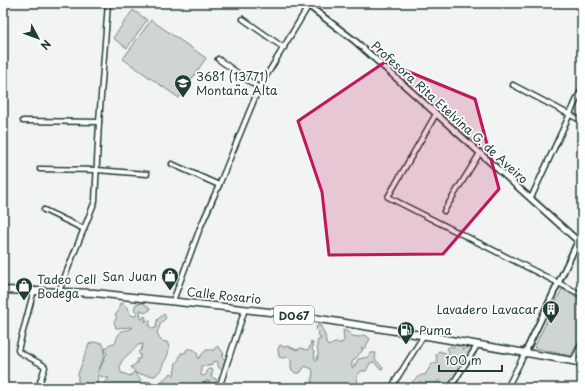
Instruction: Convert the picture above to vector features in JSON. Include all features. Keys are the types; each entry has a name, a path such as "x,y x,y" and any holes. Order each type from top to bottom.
{"main road":[{"name":"Calle Rosario","path":"3,290 59,291 173,301 295,315 478,344 582,363"}],"street":[{"path":"59,291 95,201 108,3"},
{"path":"173,301 192,247 259,88 284,48 307,4"},
{"name":"Profesora Rita Etelvina G. de Aveiro","path":"307,4 355,41 578,241"},
{"path":"242,19 284,48"},
{"path":"218,59 259,88"},
{"path":"512,85 582,121"},
{"path":"531,198 582,88"},
{"path":"436,114 388,197 582,295"},
{"path":"23,121 99,122"},
{"path":"444,211 480,153"},
{"path":"172,164 219,185"},
{"path":"40,169 97,170 147,174"},
{"path":"44,210 84,229"},
{"path":"507,388 582,233"},
{"path":"34,290 18,350 19,352 45,366 38,388"},
{"path":"219,388 245,309"},
{"path":"391,388 424,335"},
{"path":"573,361 582,343"},
{"path":"450,388 478,344"}],"highlighted area":[{"path":"385,62 475,99 499,189 443,254 329,255 322,192 298,121"}],"shaded area":[{"path":"133,10 147,20 127,48 113,38"},
{"path":"151,20 206,58 179,98 123,59"},
{"path":"562,289 582,300 582,335 571,356 534,348"},
{"path":"120,303 124,304 129,310 129,313 133,316 137,313 134,309 136,304 143,303 150,308 150,310 144,313 140,310 141,319 143,319 144,316 146,317 145,322 147,320 150,321 149,325 152,329 156,328 157,320 164,314 166,318 161,323 157,333 161,341 167,342 169,346 167,356 161,370 155,376 137,374 131,367 137,363 137,359 140,359 140,354 138,352 141,350 143,344 138,345 122,361 120,369 122,374 123,373 130,376 134,372 141,380 141,387 149,381 155,387 171,373 174,375 176,363 181,353 185,353 187,349 193,349 196,351 198,354 198,359 206,350 214,350 216,347 219,347 224,354 222,356 226,361 224,369 220,369 218,362 214,361 210,366 201,366 201,375 204,376 207,373 207,370 213,370 211,377 216,379 217,382 212,383 207,380 205,384 201,385 198,383 195,388 102,388 109,378 98,375 97,384 92,388 83,388 78,382 78,374 89,344 94,342 102,343 104,346 104,357 98,373 107,353 105,350 108,345 115,343 121,332 129,330 132,327 116,328 114,322 117,317 115,315 118,312"},
{"path":"320,325 328,346 335,343 342,343 344,340 343,330 352,336 367,336 370,339 365,348 361,348 363,350 352,362 352,368 358,359 368,357 371,353 376,353 375,359 384,369 379,368 374,362 370,363 366,371 361,371 357,376 358,383 355,388 311,388 312,369 305,366 300,373 295,373 291,369 291,359 288,357 279,357 278,349 280,345 284,347 288,346 297,350 301,348 306,350 309,349 311,342 313,343 312,349 315,359 317,360 317,343 318,340 321,339 318,334 319,332 316,329 317,326"},
{"path":"455,344 457,346 461,345 464,350 465,348 470,347 471,349 475,347 477,351 475,356 470,360 472,363 465,365 460,379 453,388 443,388 439,384 440,380 435,386 427,385 424,388 419,387 422,384 420,381 416,387 414,387 412,382 419,376 425,375 432,364 437,363 436,354 439,351 448,355 449,351 447,348 452,346 454,348"}],"place":[{"name":"3681 (13771) Montaña Alta","path":"183,98"},
{"name":"San Juan","path":"170,291"},
{"name":"Tadeo Cell Bodega","path":"24,301"},
{"name":"Lavadero Lavacar","path":"551,324"},
{"name":"Puma","path":"406,345"}]}
